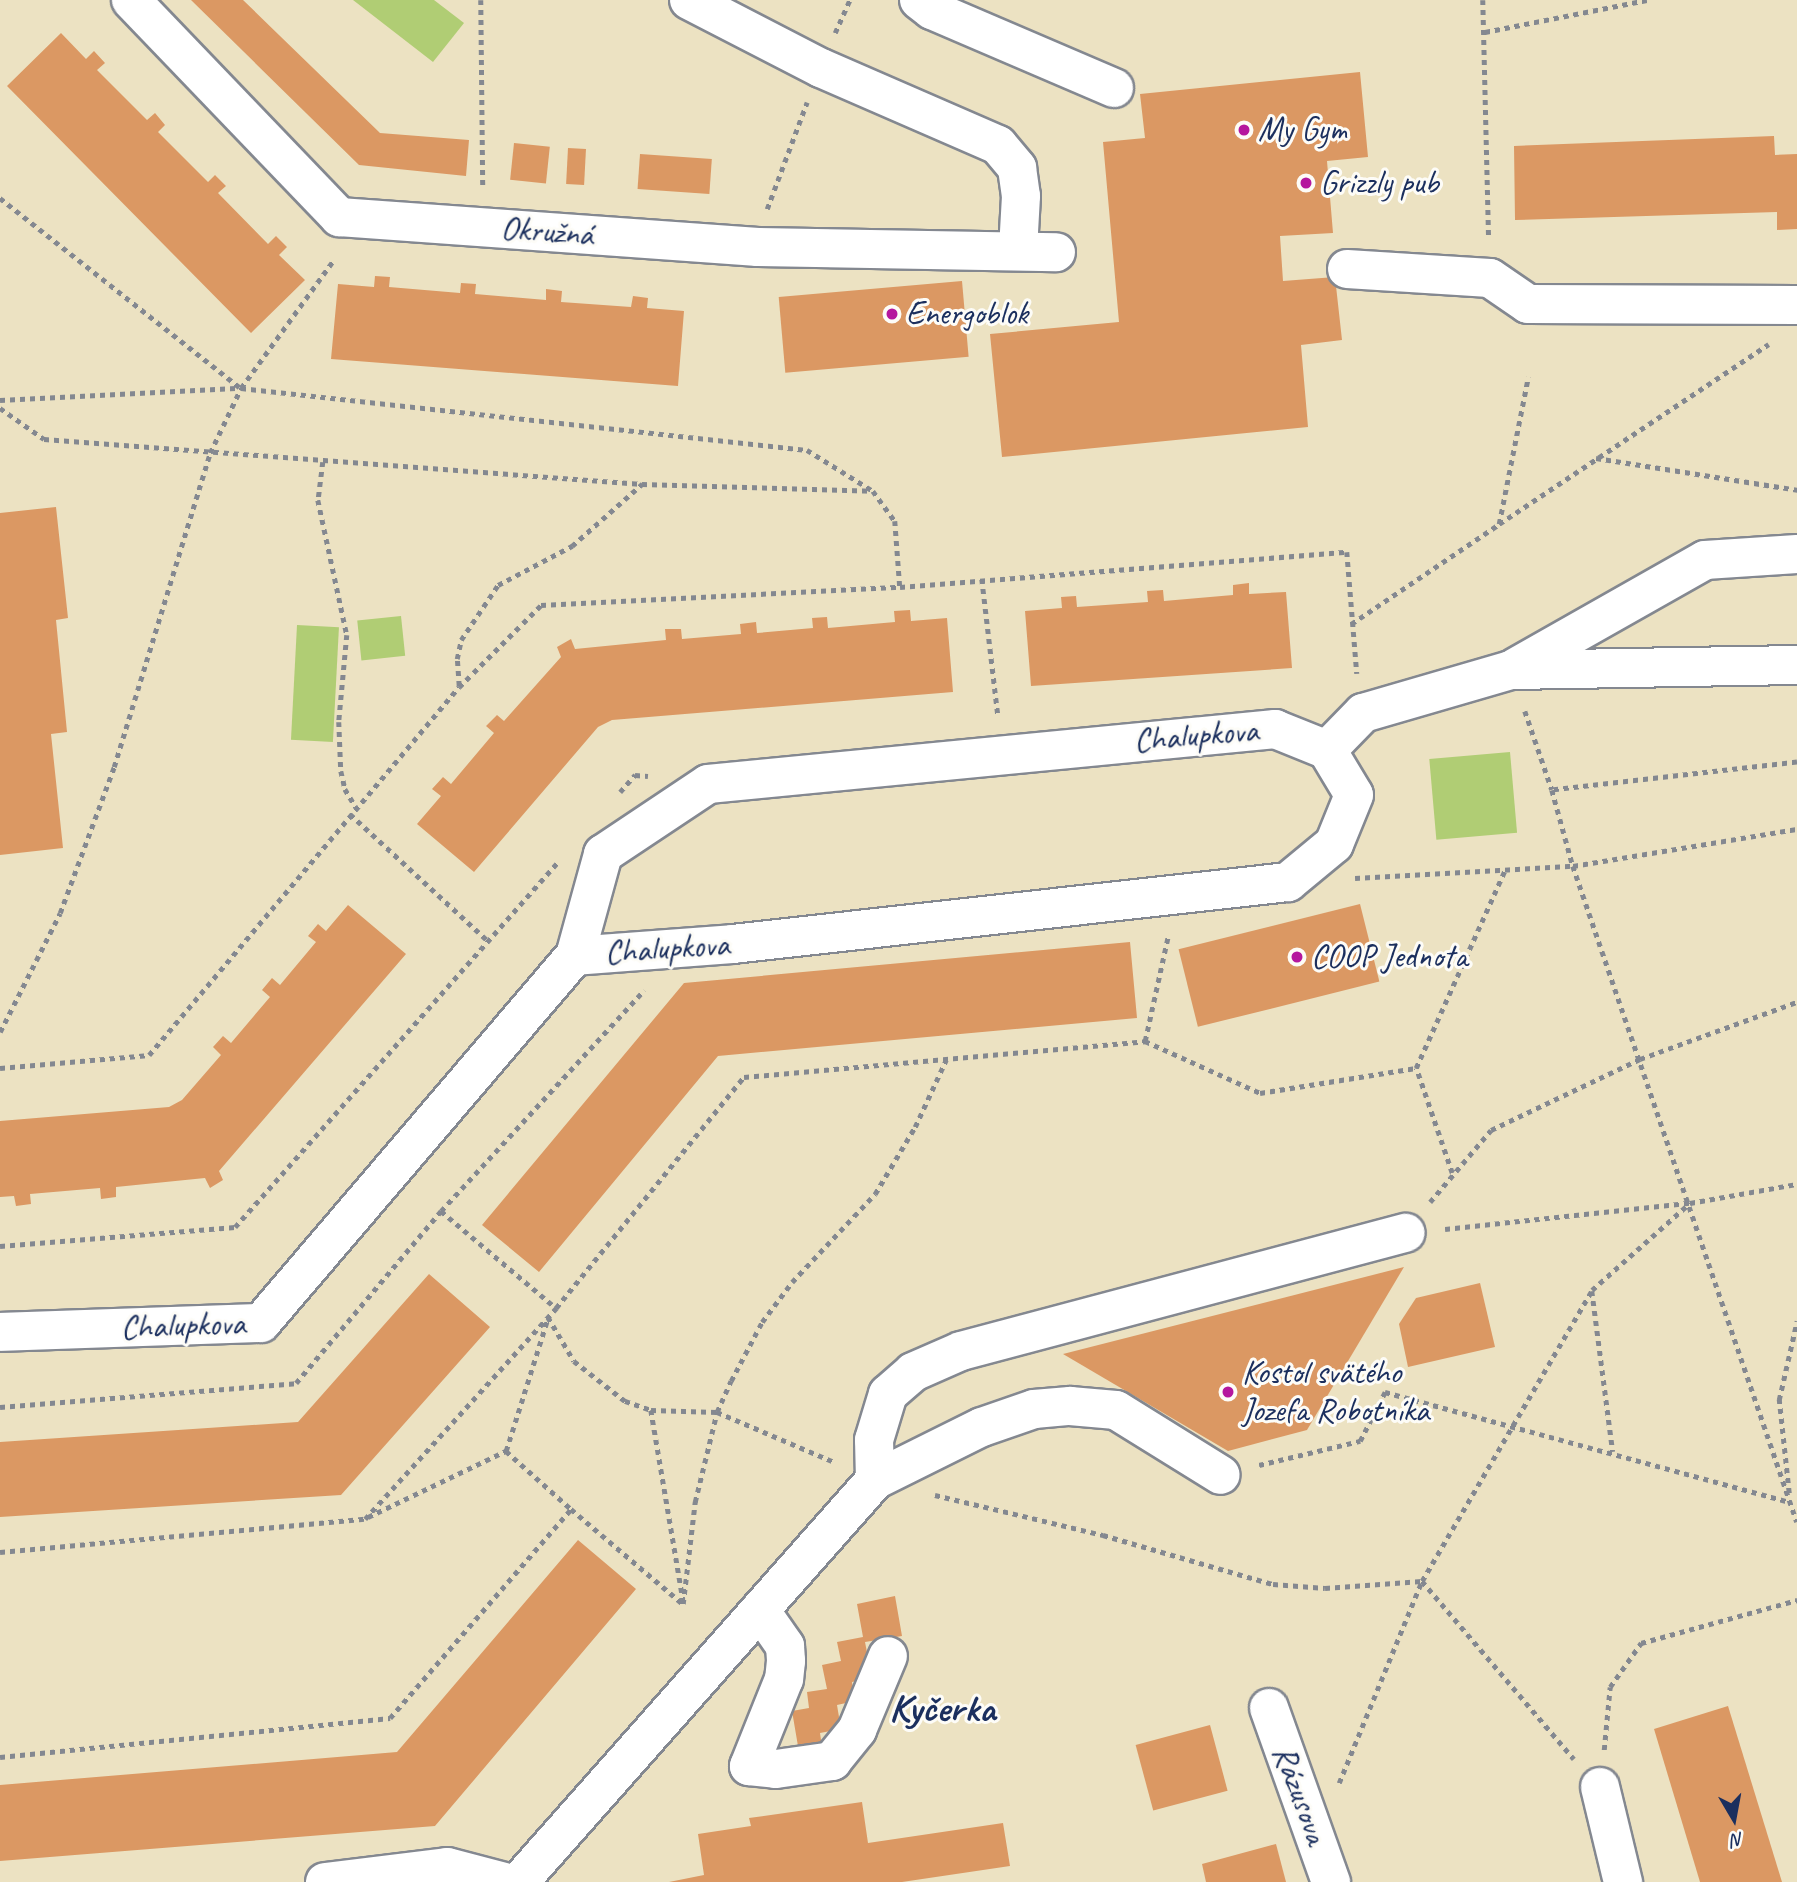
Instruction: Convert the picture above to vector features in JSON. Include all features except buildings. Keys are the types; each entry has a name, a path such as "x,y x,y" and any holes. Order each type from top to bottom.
{"street":[{"name":"Okružná","path":"131,0 339,217 758,247 1056,252"},
{"path":"689,0 821,68 998,145 1017,168 1018,250"},
{"path":"919,0 932,10 1114,88"},
{"path":"1347,269 1490,278 1528,304 1797,306"},
{"path":"1288,882 1334,844 1353,795 1326,750 1363,713 1511,670 1705,560 1797,554"},
{"path":"1511,670 1797,665"},
{"name":"Chalupkova","path":"0,1332 261,1323 575,956 603,854 708,784 1275,729 1326,750"},
{"name":"Chalupkova","path":"575,956 733,944 1288,882"},
{"path":"875,1480 874,1440 888,1394 913,1372 961,1351 1406,1233"},
{"path":"519,1882 875,1480 982,1427 1034,1409 1070,1406 1116,1410 1221,1475"},
{"path":"760,1610 785,1646 786,1661 784,1679 749,1766 776,1769 832,1761 857,1730 888,1657"},
{"name":"Rázusova","path":"1269,1708 1331,1882"},
{"path":"1600,1787 1623,1882"},
{"path":"325,1882 447,1867 505,1882"}],"path":[{"path":"481,0 483,194"},
{"path":"758,247 763,219 850,0"},
{"path":"1483,0 1490,278"},
{"path":"1485,33 1647,0"},
{"path":"0,198 242,388"},
{"path":"0,1032 60,913 114,766 210,453 242,388 333,261"},
{"path":"1351,624 1595,458 1757,356"},
{"path":"1499,524 1528,377"},
{"path":"0,400 242,388 807,450 873,491 895,521 900,587"},
{"path":"0,408 44,439 642,484 873,491"},
{"path":"1595,458 1797,490"},
{"path":"323,462 318,500 347,635 339,722 341,771 345,789 356,807"},
{"path":"459,687 457,659 461,640 498,585 572,546 642,484"},
{"path":"0,1068 149,1055 459,687 541,605 900,587 1347,552 1351,624 1363,713"},
{"path":"982,579 1003,755"},
{"path":"1525,711 1552,790 1573,866 1797,1522"},
{"path":"1552,790 1797,762"},
{"path":"617,796 635,775 708,784"},
{"path":"350,814 488,941"},
{"path":"1288,882 1573,866 1797,829"},
{"path":"0,1246 235,1227 561,858"},
{"path":"1505,870 1416,1068 1452,1174 1492,1130 1640,1059 1797,1002"},
{"path":"1145,1041 1177,894"},
{"path":"365,1519 556,1308 744,1077 1145,1041 1261,1093 1416,1068"},
{"path":"683,1604 695,1502 718,1412 762,1322 792,1282 875,1194 915,1127 946,1059"},
{"path":"1406,1233 1690,1203 1797,1184"},
{"path":"1317,1843 1422,1581 1592,1290 1690,1203"},
{"path":"441,1211 556,1308"},
{"path":"1592,1290 1613,1452"},
{"path":"548,1317 574,1361 625,1401 650,1410 718,1412 875,1480 1102,1535 1273,1584 1325,1588 1422,1581"},
{"path":"0,1552 365,1519 506,1451 548,1317"},
{"path":"1790,1503 1779,1400 1797,1321"},
{"path":"1221,1475 1360,1441 1385,1392 1613,1452 1790,1503 1797,1510"},
{"path":"650,1410 683,1604"},
{"path":"506,1451 683,1604"},
{"path":"0,1757 390,1718 571,1509"},
{"path":"1422,1581 1600,1787"},
{"path":"1600,1787 1610,1687 1642,1643 1797,1600"}],"green space":[{"path":"353,0 434,0 464,23 433,62"},
{"path":"401,616 405,656 361,660 357,621"},
{"path":"297,625 339,627 333,742 291,740"},
{"path":"1510,752 1517,833 1436,840 1429,759"}],"place":[{"name":"My Gym","path":"1244,130"},
{"name":"Grizzly pub","path":"1306,183"},
{"name":"Energoblok","path":"892,314"},
{"name":"COOP Jednota","path":"1297,957"},
{"name":"Kostol svätého Jozefa Robotníka","path":"1228,1392"}],"district":[{"name":"Kyčerka","path":"942,1708"}]}
